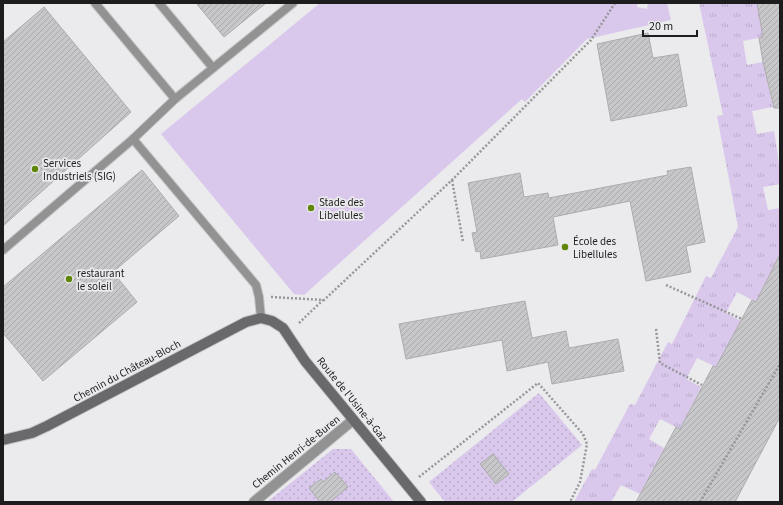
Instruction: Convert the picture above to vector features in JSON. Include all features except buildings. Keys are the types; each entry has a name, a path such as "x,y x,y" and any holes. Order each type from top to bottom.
{"street":[{"name":"Route de l'Usine-à-Gaz","path":"261,318 272,321 283,328 305,361 421,502"},
{"name":"Chemin du Château-Bloch","path":"3,440 20,436 47,426 246,322 261,318"},
{"name":"Chemin Henri-de-Buren","path":"254,502 353,420"}],"lane":[{"path":"95,3 176,99"},
{"path":"159,3 213,68"},
{"path":"3,250 133,139 176,99 293,3"},
{"path":"133,139 230,252 256,285 261,318"}],"path":[{"path":"299,323 452,180 591,40 615,3"},
{"path":"452,180 463,242"},
{"path":"666,285 742,319"},
{"path":"259,297 324,300"},
{"path":"656,329 660,364 702,385"},
{"path":"700,502 780,364"},
{"path":"419,477 538,383 583,434 587,444 580,482 570,502"}],"green space":[{"name":"Stade des Libellules","path":"320,3 637,3 637,7 647,9 648,3 667,3 671,20 587,39 525,102 522,99 304,295 294,294 161,134"},
{"path":"699,3 757,3 763,37 743,41 747,65 763,62 773,107 752,111 757,134 774,131 779,164 780,184 763,187 768,210 780,208 780,255 756,302 737,292 726,313 741,321 716,367 697,358 686,379 701,387 680,429 660,419 649,439 664,448 640,494 621,485 611,502 574,502 592,469 595,470 630,404 635,405 668,342 672,344 706,276 711,278 738,227 717,116 723,115"},
{"path":"539,393 582,445 512,502 445,502 429,482"},
{"path":"333,449 351,449 394,502 267,502"}],"place":[{"name":"Services Industriels (SIG)","path":"35,169"},
{"name":"Stade des Libellules","path":"311,208"},
{"name":"École des Libellules","path":"565,247"},
{"name":"restaurant le soleil","path":"69,279"}]}
